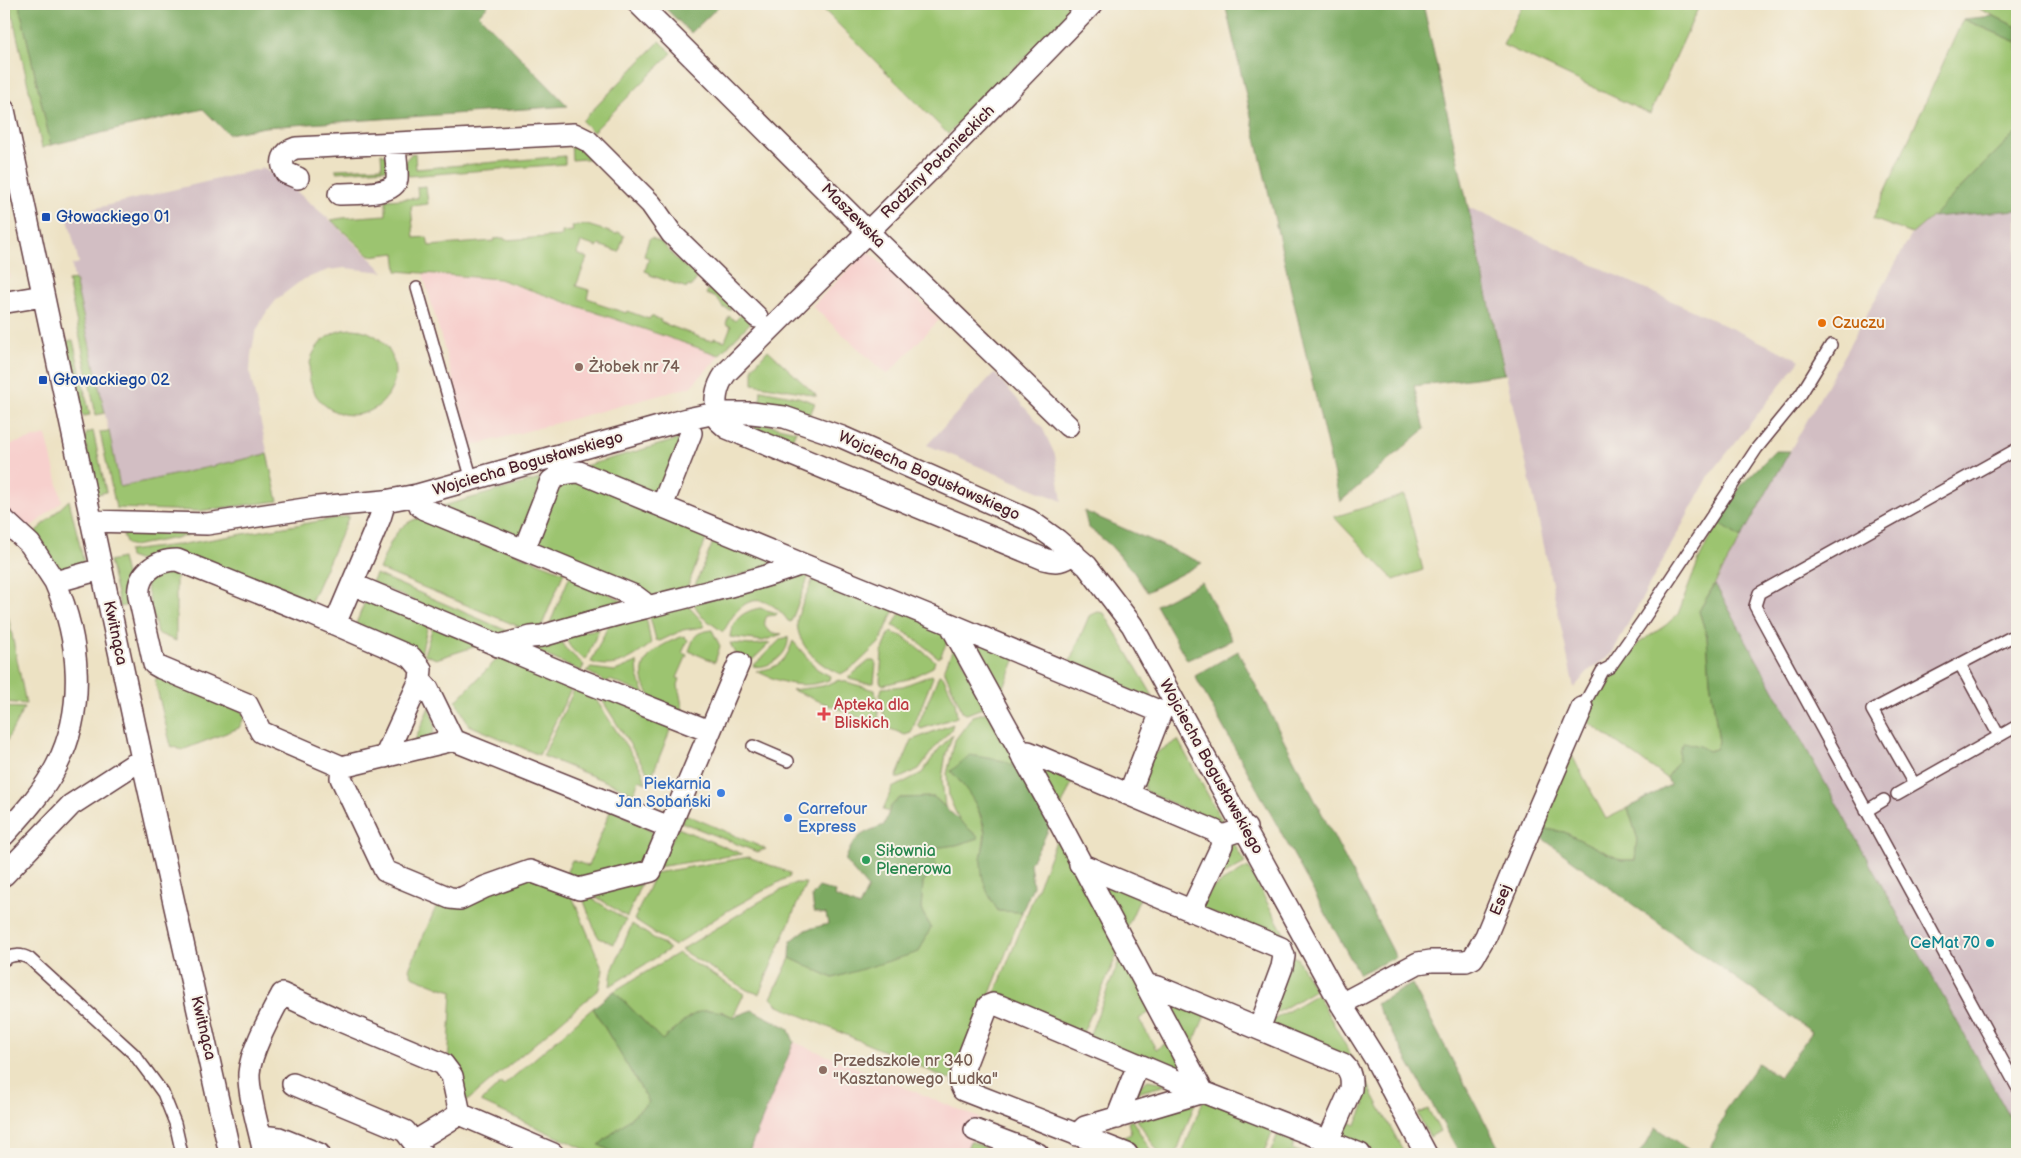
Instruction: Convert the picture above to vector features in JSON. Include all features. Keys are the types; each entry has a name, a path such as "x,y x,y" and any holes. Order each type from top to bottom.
{"street":[{"name":"Maszewska","path":"639,4 868,232 1068,426"},
{"name":"Rodziny Połanieckich","path":"716,412 717,386 764,323 868,232 1092,4"},
{"name":"Kwitnąca","path":"4,110 142,759 230,1154"},
{"path":"298,178 288,175 282,167 283,158 293,149 574,134 588,141 651,204 672,234 764,323"},
{"path":"339,194 383,191 392,188 396,180 395,144"},
{"path":"642,214 651,223 672,234"},
{"path":"4,301 43,296"},
{"path":"716,412 718,420 727,428 1044,559 1054,562 1062,561 1074,553"},
{"name":"Wojciecha Bogusławskiego","path":"91,521 207,524 318,507 385,501 417,495 472,480 562,465 670,423 716,412 752,413 784,417 842,437 1029,520 1074,553 1087,566 1132,625 1169,707 1246,828 1341,1004 1376,1060 1426,1154"},
{"path":"662,506 691,433"},
{"path":"524,550 551,481 556,477 562,465 950,624 1169,707 1129,794"},
{"path":"417,495 420,506 424,509 635,596 643,602 645,607"},
{"path":"335,624 380,518 385,501"},
{"path":"4,520 30,544 55,582 71,630 76,669 73,721 57,765 28,810 4,834"},
{"path":"385,756 420,680 421,669 411,657 177,560 164,561 152,567 142,579 138,590 139,601 154,664 242,701 246,704 261,732 342,767 453,740 669,827"},
{"path":"498,646 531,636 542,636 645,607 688,598 802,564"},
{"path":"55,582 101,569"},
{"path":"352,584 498,646 714,732"},
{"path":"950,624 1203,1092"},
{"path":"342,767 341,778 385,871 450,898 460,899 485,887 530,871 579,889 651,870 714,732 739,663"},
{"path":"420,680 428,689 453,740"},
{"name":"Esej","path":"1341,1004 1418,963 1466,961 1473,958 1486,936 1582,708"},
{"path":"1021,754 1030,752 1215,831 1220,837 1222,845 1191,911"},
{"path":"4,875 71,805 142,759"},
{"path":"1220,837 1246,828"},
{"path":"1080,864 1278,946 1284,956 1282,967 1260,1028"},
{"path":"1282,952 1307,941"},
{"path":"1148,989 1154,986 1158,987 1343,1064 1350,1072 1351,1088 1328,1141"},
{"path":"319,1154 279,1138 262,1145 251,1093 249,1072 268,1020 282,994 443,1064 452,1076 460,1114"},
{"path":"1127,1154 963,1090 959,1081 988,1006 992,1004 1000,1006 1203,1092 1360,1154"},
{"path":"1350,1072 1376,1060"},
{"path":"1117,1118 1138,1065"},
{"path":"293,1084 404,1131 418,1148 460,1114"},
{"path":"1077,1135 1085,1127 1203,1092"},
{"path":"460,1114 553,1154"},
{"path":"975,1130 1038,1154"}],"lane":[{"path":"417,288 472,480"},
{"path":"1582,708 1602,671 1610,667 1641,623 1757,448 1801,394 1831,344"},
{"path":"2017,449 1758,593 1754,606 2017,1087"},
{"path":"1914,784 1872,710 2017,634"},
{"path":"1960,664 1999,736"},
{"path":"1896,794 2017,726"},
{"path":"753,746 788,761"},
{"path":"1866,811 1884,800"},
{"path":"4,960 13,955 26,956 134,1054 162,1093 175,1122 182,1154"}],"shaded area":[{"path":"264,168 270,173 275,173 331,221 384,272 345,268 328,270 302,280 277,299 264,316 255,334 250,373 278,501 215,510 124,508 73,273 72,265 79,263 67,215"},
{"path":"1468,207 1800,360 1709,476 1611,655 1588,671 1574,688 1533,494"},
{"path":"2017,210 2017,1130 1715,584 1912,234 1932,217"},
{"path":"4,248 10,276 4,280"},
{"path":"865,253 871,253 939,320 887,375 812,306"},
{"name":"Żłobek nr 74","path":"423,274 498,280 720,356 690,387 472,446"},
{"path":"994,373 1042,427 1055,455 1062,501 927,445"},
{"path":"46,435 62,501 25,532 4,512 4,446"},
{"name":"Przedszkole nr 340 \"Kasztanowego Ludka\"","path":"794,1042 979,1118 965,1154 748,1154"}],"green space":[{"path":"10,4 19,4 51,145 42,148"},
{"path":"19,4 489,4 479,15 568,106 265,127 228,134 203,109 51,145"},
{"path":"661,4 721,4 691,33"},
{"path":"818,4 1079,4 948,134"},
{"path":"1225,4 1423,4 1505,374 1414,386 1425,429 1340,502"},
{"path":"1523,4 1700,4 1650,114 1503,45"},
{"path":"1969,4 2017,4 2017,27"},
{"path":"1994,16 2017,27 2017,42 1963,19"},
{"path":"1963,19 2017,42 2017,131 1932,217 1912,234 1873,219"},
{"path":"660,41 672,53 593,132 582,121"},
{"path":"2017,131 2017,210 1932,217"},
{"path":"571,142 598,158 572,160"},
{"path":"381,153 386,155 388,169 336,172 336,169 382,167"},
{"path":"415,153 416,169 565,156 565,164 409,176 406,174 406,160 411,154"},
{"path":"426,186 428,204 411,206 414,238 427,237 429,246 494,241 494,239 504,238 505,240 562,236 562,232 573,231 572,226 587,225 616,234 619,232 624,236 619,252 599,245 598,247 581,242 577,254 587,258 576,286 589,290 587,298 596,301 598,304 626,313 627,311 649,319 651,316 661,320 660,322 707,340 714,340 714,338 725,341 731,326 726,324 729,316 735,321 742,314 751,322 719,355 499,279 397,271 395,253 370,256 331,220 386,215 386,200 418,198 417,187"},
{"path":"652,238 662,243 678,261 698,277 691,287 688,286 687,288 650,275 650,273 645,271 649,258 644,256 649,239"},
{"path":"75,280 105,413 96,415 68,281"},
{"path":"710,286 733,306 730,310 722,307 716,298 706,294"},
{"path":"344,329 360,329 369,332 383,341 392,355 395,372 392,389 383,403 369,412 360,415 344,415 328,408 316,396 309,380 309,364 316,348 328,336"},
{"path":"73,340 90,415 84,416 77,411 62,342"},
{"path":"768,350 817,396 753,384 753,367"},
{"path":"761,390 798,397 815,403 810,415 794,409 760,403"},
{"path":"756,422 796,431 789,446 755,433"},
{"path":"93,431 106,492 94,495 85,437 87,433"},
{"path":"109,431 120,487 267,454 278,501 198,511 116,508 100,432"},
{"path":"683,438 658,499 581,467"},
{"path":"1775,451 1790,451 1741,538 1717,522 1743,483"},
{"path":"543,478 519,541 439,507"},
{"path":"577,478 709,532 685,593 660,600 540,547 538,539 558,484"},
{"path":"1404,495 1423,570 1394,580 1334,517"},
{"path":"69,500 85,567 58,570 31,536"},
{"path":"1084,511 1202,563 1147,592 1133,571 1110,545 1088,527"},
{"path":"349,516 308,608 179,554 146,563 129,557 128,551 184,544"},
{"path":"422,517 564,572 540,630 532,632 379,569 390,544 399,530 413,520"},
{"path":"1717,522 1741,538 1699,611 1707,637 1710,680 1719,742 1716,749 1708,751 1699,746 1679,751 1678,761 1667,778 1582,718 1600,684 1616,670 1639,643 1666,625 1678,614 1698,562"},
{"path":"127,531 186,533 187,536 133,546 127,544 123,535"},
{"path":"716,535 774,557 774,564 693,590"},
{"path":"122,558 133,604 120,607 109,561"},
{"path":"176,566 176,641 157,633 146,584 148,580"},
{"path":"571,573 626,603 547,630"},
{"path":"810,573 791,622 771,604 757,601 750,602 734,614 723,632 701,616 694,604"},
{"path":"376,574 519,636 500,640 372,582"},
{"path":"815,574 896,606 880,642 856,665 841,674 825,666 811,654 805,647 798,630 798,617"},
{"path":"1202,582 1232,640 1187,660 1156,605"},
{"path":"1715,584 2017,1130 2017,1154 1712,1154 1711,1146 1725,1114 1723,1113 1758,1063 1779,1077 1812,1032 1535,833 1539,828 1564,832 1621,860 1635,860 1637,837 1628,808 1670,785 1667,778 1678,761 1679,751 1684,742 1700,746 1708,751 1716,749 1719,742 1710,680 1707,637 1699,611"},
{"path":"366,599 428,624 421,654 355,626"},
{"path":"686,604 702,621 703,627 683,630 660,641 656,640 650,617"},
{"path":"760,608 777,613 776,615 767,616 765,626 772,633 782,634 763,641 730,637 733,626 739,617 748,611"},
{"path":"902,609 944,627 949,638 939,658 908,634 893,626"},
{"path":"1098,612 1104,613 1153,696 1150,698 1068,666 1089,616"},
{"path":"8,615 26,704 4,702 4,617"},
{"path":"643,615 647,621 651,644 623,662 608,665 591,662 609,624"},
{"path":"433,626 480,645 436,659 424,654"},
{"path":"599,629 586,660 572,650 565,634"},
{"path":"712,630 720,646 715,662 689,651 698,634"},
{"path":"890,632 902,636 933,659 935,661 933,667 908,679 883,685 880,682 882,652"},
{"path":"684,636 688,640 682,653 687,655 677,678 680,679 678,685 684,716 664,708 654,700 646,689 643,674 644,666 653,652"},
{"path":"560,637 565,648 584,665 581,671 527,647"},
{"path":"788,637 786,649 782,655 766,666 753,666 781,639"},
{"path":"965,637 1017,656 999,699"},
{"path":"793,641 817,669 830,676 829,680 800,685 791,684 756,671 776,666 780,663"},
{"path":"730,643 751,645 770,643 747,665 736,656"},
{"path":"955,644 985,707 967,714 963,713 944,670"},
{"path":"1238,651 1396,957 1359,974 1195,676"},
{"path":"502,654 505,660 533,672 574,683 539,755 469,725 456,701"},
{"path":"869,661 874,661 876,664 874,683 864,683 849,679 849,677"},
{"path":"637,662 638,676 646,698 639,696 637,691 610,680 606,682 586,671 591,668 615,671"},
{"path":"932,675 933,677 911,733 905,735 886,727 880,695 882,688 903,686"},
{"path":"939,675 943,676 955,701 957,717 921,729 918,725"},
{"path":"157,677 234,703 245,716 239,728 182,750 171,746 155,681"},
{"path":"839,680 875,690 880,726 792,690 823,686"},
{"path":"577,684 589,689 642,770 646,783 639,780 634,793 543,756"},
{"path":"597,692 643,711 641,717 657,723 660,717 673,723 651,778"},
{"path":"4,707 24,708 4,746"},
{"path":"429,707 435,725 433,734 414,743"},
{"path":"991,711 1026,775 951,771 970,793 979,812 985,832 981,862 998,911 1022,912 988,999 951,1080 779,1006 771,998 790,958 833,978 931,927 921,910 923,882 936,866 934,847 956,845 979,838 959,820 949,797 947,774 955,740 973,716"},
{"path":"953,724 951,730 935,747 919,769 896,778 912,740"},
{"path":"953,734 946,754 942,779 945,807 934,797 900,798 891,806 889,812 883,810 892,788 922,773 938,750"},
{"path":"1178,740 1226,828 1145,791 1143,781 1153,755"},
{"path":"1569,750 1606,819 1628,808 1637,837 1635,860 1621,860 1564,832 1539,828"},
{"path":"970,755 1005,761 1026,775 1042,803 1049,828 1030,863 1033,886 1022,912 998,911 988,894 984,882 981,869 985,835 983,822 972,798 951,771"},
{"path":"1033,762 1073,780 1059,812"},
{"path":"934,797 979,838 956,845 934,848 936,866 923,882 921,910 931,927 919,952 833,978 790,958 791,941 805,930 828,924 826,914 814,912 812,896 819,887 835,892 834,896 859,907 868,888 845,861 855,841 863,834 884,825 891,806 900,798"},
{"path":"611,809 651,830 654,837 647,865 581,884 564,878 572,860 588,866"},
{"path":"685,814 766,849 757,852 681,822"},
{"path":"678,828 742,854 657,867"},
{"path":"1058,836 1120,948 1082,1035 993,999"},
{"path":"1228,841 1234,843 1245,863 1210,882"},
{"path":"749,857 790,873 790,876 727,911 674,946 634,920 655,873"},
{"path":"1248,867 1288,941 1199,908 1212,888"},
{"path":"529,875 572,896 603,970 599,989 466,1102 448,1066 452,991 412,976 409,969 439,900"},
{"path":"1098,878 1141,896 1124,934"},
{"path":"795,883 806,883 759,994 747,990 681,950 757,903"},
{"path":"641,884 627,917 595,896 604,887"},
{"path":"590,897 626,920 614,944 599,938 595,931 584,901"},
{"path":"632,924 670,949 610,986 612,971"},
{"path":"678,953 744,994 733,1017 721,1011 690,1016 662,1040 614,991"},
{"path":"1121,956 1153,1010 1139,1019 1156,1049 1170,1041 1187,1073 1088,1039"},
{"path":"1290,956 1297,958 1315,990 1273,1015"},
{"path":"1412,984 1502,1154 1460,1154 1376,1004"},
{"path":"614,991 662,1040 694,1014 711,1010 733,1017 752,1010 788,1028 794,1042 748,1154 617,1154 599,1145 649,1102 593,1008"},
{"path":"1317,994 1352,1057 1350,1060 1273,1025 1273,1020"},
{"path":"1159,995 1206,1013 1189,1053"},
{"path":"593,1008 649,1102 600,1144 617,1154 595,1154 481,1102 501,1083 503,1086"},
{"path":"1362,1074 1405,1154 1375,1154 1345,1143 1342,1137 1342,1119 1356,1125 1365,1104 1351,1098 1358,1079"},
{"path":"1148,1080 1170,1084 1133,1094 1138,1087"},
{"path":"1204,1098 1275,1126 1263,1154 1182,1154"},
{"path":"1195,1103 1176,1154 1160,1154 1137,1120"},
{"path":"1428,1109 1440,1131 1430,1137 1417,1114"},
{"path":"1132,1120 1153,1154 1143,1154 1110,1141 1131,1134 1128,1122"},
{"path":"1280,1128 1298,1135 1292,1149 1306,1154 1270,1154"},
{"path":"1656,1128 1695,1154 1639,1154"},
{"path":"970,1141 1002,1154 965,1154"}],"place":[{"name":"Głowackiego 01","path":"46,217"},
{"name":"Czuczu","path":"1822,323"},
{"name":"Żłobek nr 74","path":"579,367"},
{"name":"Głowackiego 02","path":"43,380"},
{"name":"Apteka dla Bliskich","path":"824,714"},
{"name":"Piekarnia Jan Sobański","path":"721,793"},
{"name":"Carrefour Express","path":"788,818"},
{"name":"Siłownia Plenerowa","path":"866,860"},
{"name":"CeMat 70","path":"1990,943"},
{"name":"Przedszkole nr 340 \"Kasztanowego Ludka\"","path":"823,1070"}]}
